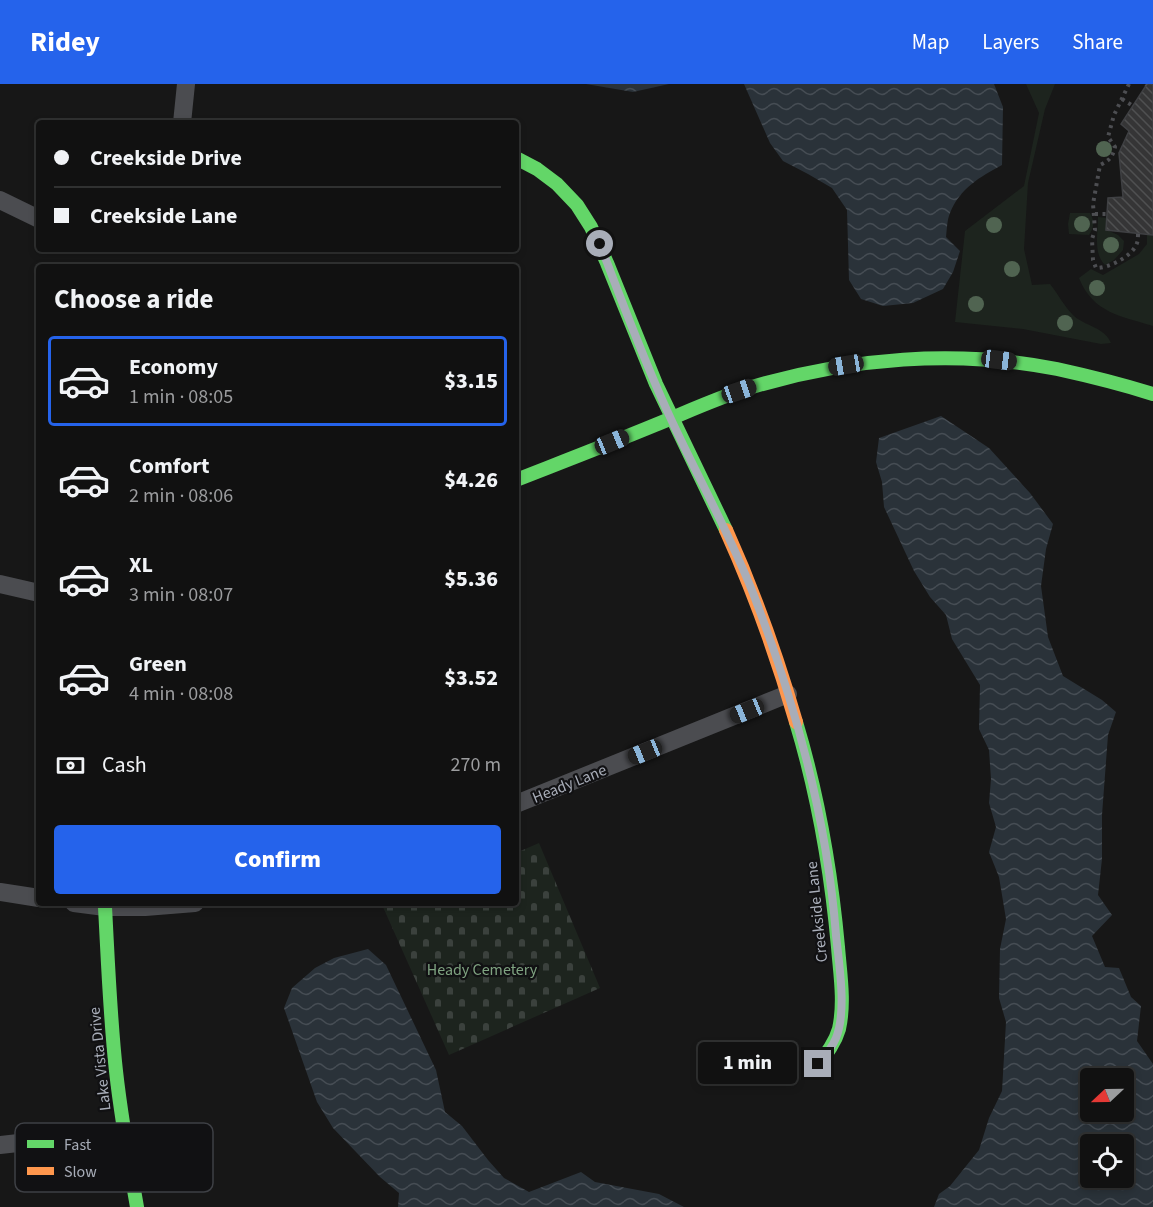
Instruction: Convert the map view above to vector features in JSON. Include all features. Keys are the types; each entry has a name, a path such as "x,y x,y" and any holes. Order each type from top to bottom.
{"street":[{"path":"182,120 186,84"},
{"name":"Creekside Lane","path":"519,160 549,177 568,193 586,217 600,244 670,418 720,517 753,592 788,694 804,748 824,837 837,934 842,1014 836,1037 818,1064"},
{"path":"0,200 36,218"},
{"path":"519,479 725,396 776,380 846,365 908,358 961,358 1022,363 1112,382 1153,394"},
{"path":"0,584 36,592"},
{"name":"Heady Lane","path":"519,803 788,694"},
{"path":"0,892 36,898"},
{"path":"97,906 158,906"},
{"name":"Lake Vista Drive","path":"105,907 110,1004 123,1123"},
{"path":"0,1145 15,1143"},
{"name":"Lake Vista Drive","path":"134,1192 137,1207"}],"path":[{"path":"1129,84 1114,116 1108,137 1115,147 1114,152 1110,160 1100,165 1094,204 1095,230 1092,239 1093,260 1096,268 1114,264 1129,253 1137,245 1138,233"},
{"path":"1122,99 1133,106"},
{"path":"1095,214 1107,214"}],"green space":[{"path":"1026,84 1055,84 1045,109 1028,183 1024,249 1032,285 1050,284 1073,315 1104,333 1111,343 1101,344 1023,329 955,322 965,231 1024,186 1039,113"},
{"path":"1070,213 1090,213 1093,224 1089,235 1069,234"},
{"path":"1098,217 1107,218 1107,230 1124,241 1123,250 1114,260 1105,265 1098,249"},
{"path":"1147,234 1153,235 1153,326 1119,316 1100,306 1085,290 1079,278 1091,269 1103,275 1139,254 1147,244"},
{"name":"Heady Cemetery","path":"539,843 600,988 449,1055 383,907 519,906 519,852"}],"water":[{"path":"586,84 669,84 633,92"},
{"path":"744,84 994,84 1003,107 1002,165 965,190 954,204 946,237 960,251 953,272 943,289 913,303 883,306 861,299 849,280 847,210 832,188 783,161 770,143"},
{"path":"941,416 989,448 1030,493 1053,524 1046,549 1041,586 1048,637 1063,676 1102,700 1116,712 1108,735 1098,895 1112,915 1092,936 1105,967 1119,968 1131,997 1141,1006 1137,1041 1153,1064 1153,1207 934,1207 939,1194 950,1186 979,1150 989,1118 1002,1091 1006,1022 999,998 1000,949 1006,919 999,877 989,852 996,827 989,803 991,779 989,750 979,729 980,685 952,639 946,615 930,597 914,571 884,507 882,482 876,462 879,438"},
{"path":"368,949 386,965 436,1070 445,1112 462,1126 504,1178 529,1192 581,1172 595,1182 659,1194 684,1207 398,1207 399,1193 380,1177 333,1128 317,1102 284,1008 292,988 315,968 334,958"}],"building":[{"path":"1147,84 1153,84 1153,235 1106,230 1108,198 1123,197 1119,153 1129,131 1121,124"}],"traffic: fast":[{"path":"519,160 537,169 557,184 577,205 591,227 656,384 726,530"},
{"path":"519,479 740,391 789,377 865,363 942,358 1019,363 1081,374 1153,394"},
{"path":"796,722 823,833 842,988 839,1029 828,1052 818,1064"},
{"path":"105,907 116,1071 123,1123"},
{"path":"135,1192 137,1207"}],"traffic: slow":[{"path":"726,530 764,624 796,722"}],"route":[{"path":"600,244 670,418 720,517 753,592 804,748 824,837 836,924 842,1014 836,1037 818,1064"}]}
